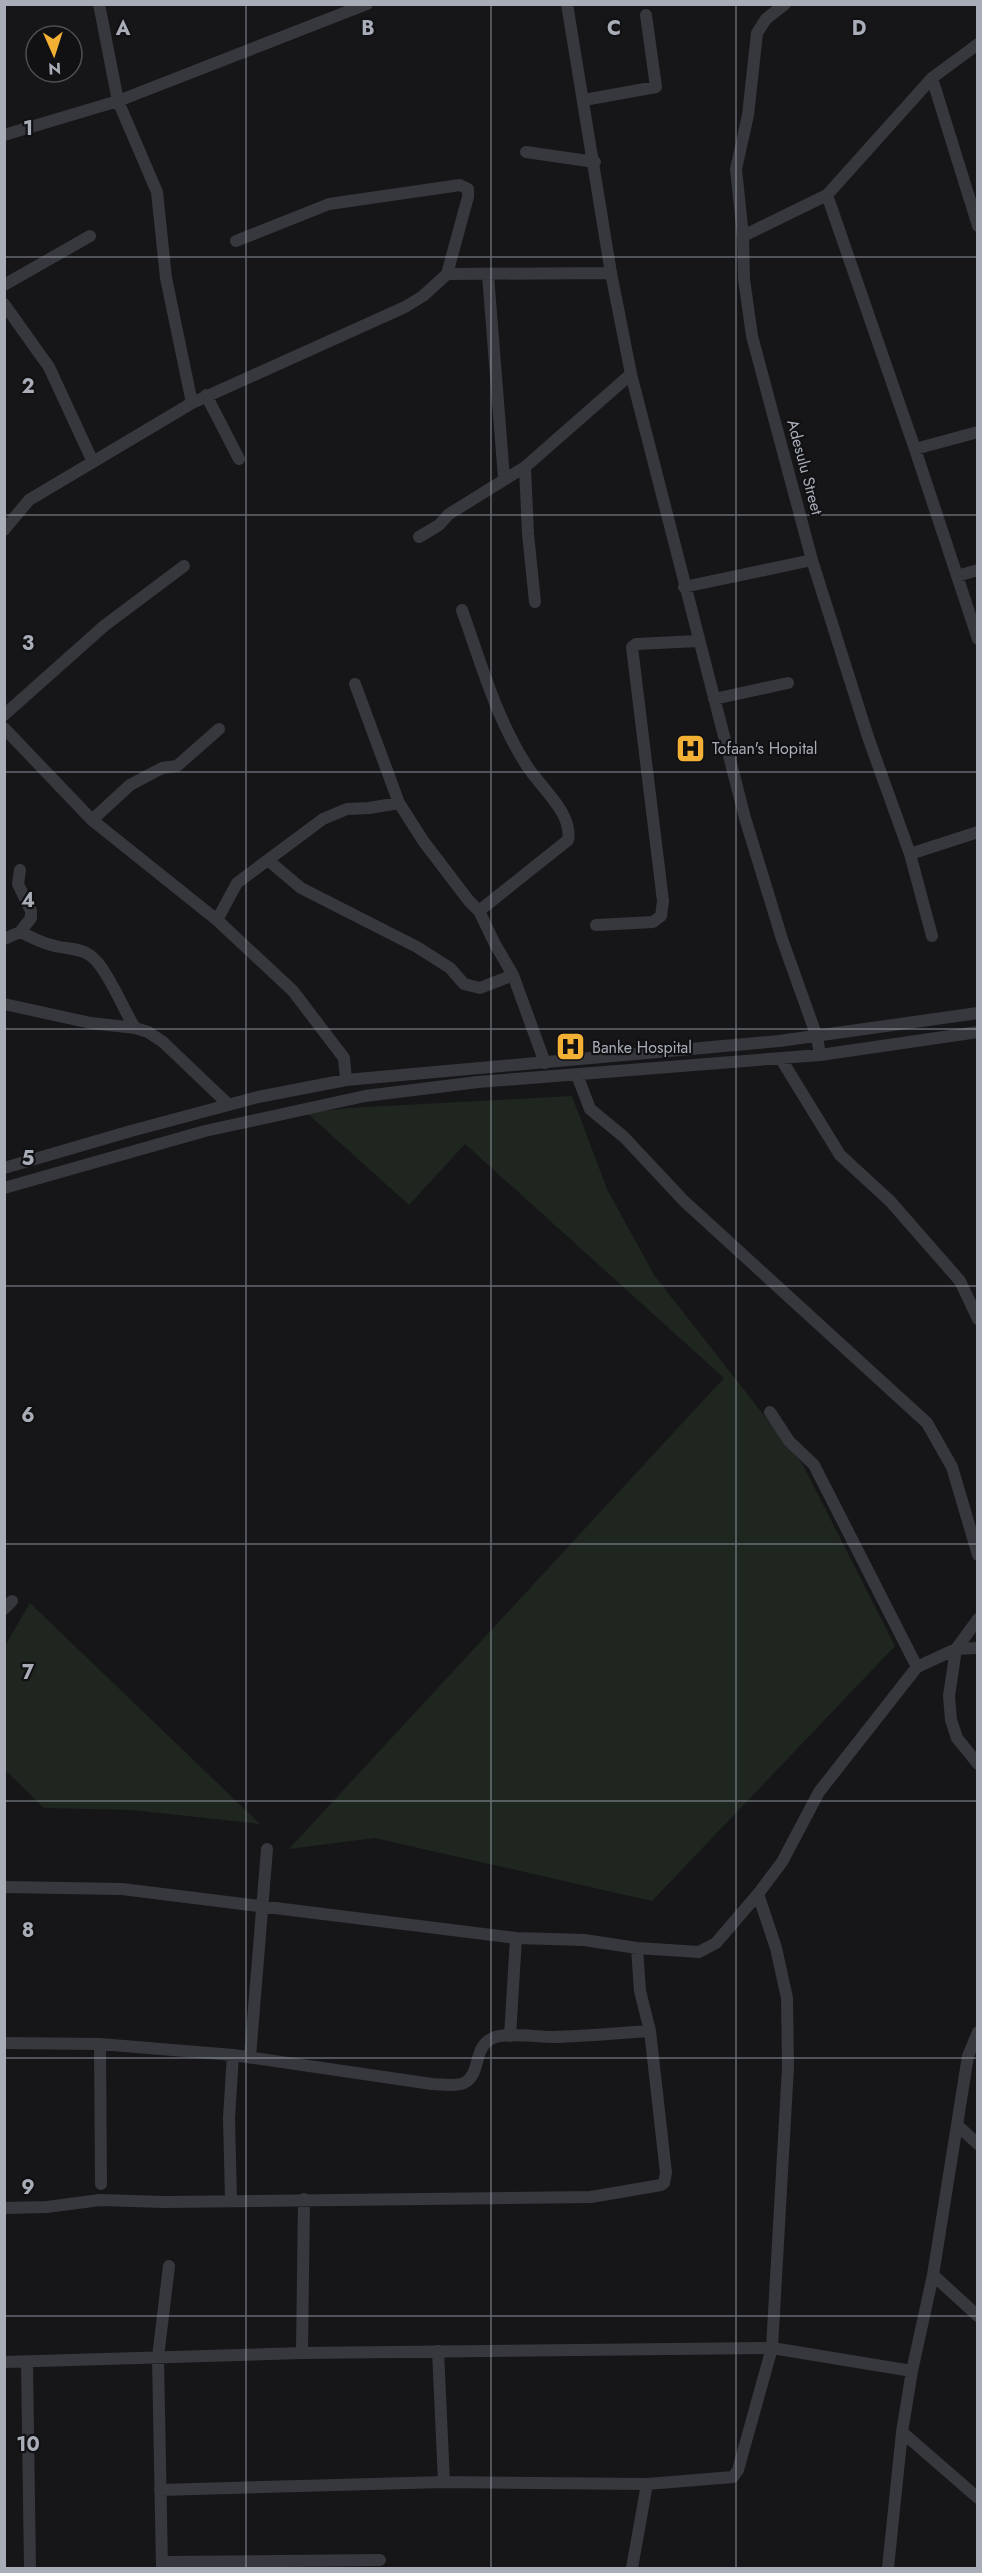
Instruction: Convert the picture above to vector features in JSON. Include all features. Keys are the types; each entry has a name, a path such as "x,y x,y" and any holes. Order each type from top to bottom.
{"street":[{"path":"99,4 118,101 157,192 166,278 192,403"},
{"path":"4,135 118,101 367,4"},
{"path":"567,4 595,162 611,273 631,374 748,829 782,939 817,1037 820,1055"},
{"name":"Adesulu Street","path":"785,4 766,19 757,33 748,115 736,169 743,236 744,279 752,336 812,560 868,737 910,854 932,936"},
{"path":"584,99 656,87 646,15"},
{"path":"743,236 827,195 932,78 978,44"},
{"path":"932,78 978,226"},
{"path":"526,152 595,162"},
{"path":"4,530 28,500 92,460 206,395 405,307 423,296 447,274 468,197 468,189 460,185 328,204 236,241"},
{"path":"827,195 978,639"},
{"path":"4,285 90,236"},
{"path":"447,274 611,273"},
{"path":"488,275 504,478"},
{"path":"4,304 49,367 92,460"},
{"path":"419,537 504,478 525,467 631,374"},
{"path":"206,395 239,459"},
{"path":"915,449 978,432"},
{"path":"525,467 528,534 536,602"},
{"path":"684,587 812,560"},
{"path":"4,715 104,626 184,566"},
{"path":"957,576 978,570"},
{"path":"462,609 509,739 536,780 566,818 570,830 568,840 479,911"},
{"path":"596,926 653,922 661,916 663,901 632,647 636,644 698,641"},
{"path":"714,699 788,683"},
{"path":"356,684 399,803 424,842 479,911 513,975 545,1063"},
{"path":"4,728 93,820 217,920 293,991 344,1058 346,1080"},
{"path":"93,820 130,785 162,768 177,766 219,729"},
{"path":"217,920 237,883 246,874 269,861 323,819 347,809 399,803"},
{"path":"910,854 978,832"},
{"path":"269,861 301,888 417,947 450,968 464,984 480,988 513,975"},
{"path":"4,939 20,932 31,918 31,911 18,884 20,870"},
{"path":"20,932 53,946 76,949 91,956 111,983 121,1007 135,1028"},
{"path":"4,1004 92,1023 135,1028 163,1042 229,1105"},
{"path":"4,1168 229,1105 346,1080 817,1037 978,1013"},
{"path":"4,1188 159,1143 264,1116 354,1098 478,1082 820,1055 978,1032"},
{"path":"781,1059 840,1155 890,1201 960,1281 978,1319"},
{"path":"578,1075 590,1109 624,1137 684,1201 927,1423 952,1467 978,1555"},
{"path":"770,1412 789,1441 814,1465 917,1667"},
{"path":"978,1619 956,1649 949,1696 951,1720 957,1738 978,1764"},
{"path":"4,1887 122,1889 516,1938 584,1940 637,1948 699,1952 716,1943 758,1894 782,1862 819,1792 917,1667 956,1649 978,1648"},
{"path":"250,2057 267,1849"},
{"path":"160,2490 444,2482 647,2484 732,2477 738,2470 772,2348 788,2067 787,1998 776,1948 758,1894"},
{"path":"510,2036 516,1938"},
{"path":"4,2208 47,2207 100,2200 164,2202 231,2199 591,2197 661,2185 664,2183 666,2173 650,2031 640,1991 637,1948"},
{"path":"4,2043 100,2044 233,2055 432,2084 456,2085 472,2077 479,2051 484,2044 497,2037 554,2037 650,2031"},
{"path":"888,2568 902,2432 912,2371 933,2275 968,2056 978,2032"},
{"path":"100,2044 101,2184"},
{"path":"231,2199 229,2118 233,2055"},
{"path":"958,2126 978,2144"},
{"path":"302,2353 304,2199"},
{"path":"169,2266 158,2357 162,2565 380,2560"},
{"path":"933,2275 978,2316"},
{"path":"4,2362 302,2353 772,2348 912,2371"},
{"path":"438,2351 444,2482"},
{"path":"27,2363 30,2568"},
{"path":"902,2432 978,2498"},
{"path":"632,2568 647,2484"}],"shaded area":[{"path":"572,1096 607,1189 654,1275 803,1465 895,1646 652,1901 375,1838 289,1849 724,1378 465,1144 409,1205 307,1113 349,1108"},
{"path":"30,1603 260,1824 132,1810 44,1808 5,1770 5,1646"}],"place":[{"name":"Tofaan's Hopital","path":"691,748"},
{"name":"Banke Hospital","path":"571,1047"}]}
